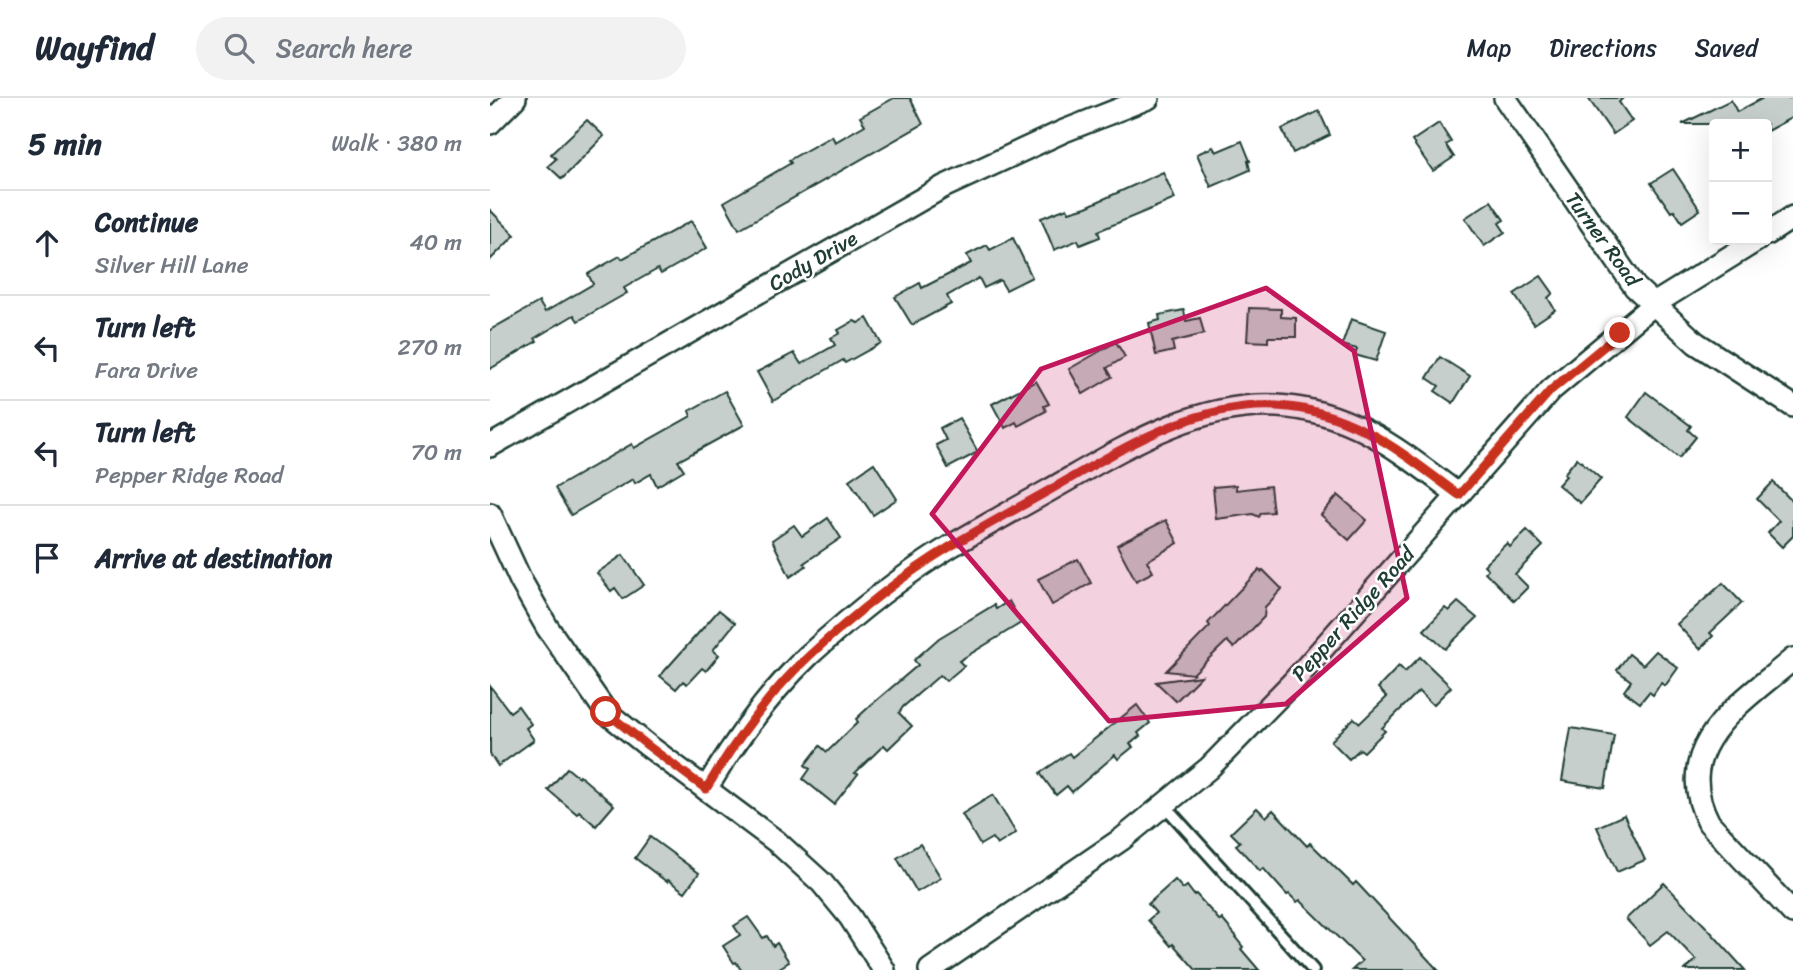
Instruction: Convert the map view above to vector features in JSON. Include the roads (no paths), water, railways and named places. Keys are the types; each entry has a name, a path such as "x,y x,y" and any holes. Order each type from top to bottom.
{"street":[{"path":"490,123 515,98"},
{"name":"Cody Drive","path":"490,446 943,187 1064,131 1148,98"},
{"name":"Turner Road","path":"1505,98 1628,276 1654,304 1696,343 1793,406"},
{"path":"1772,231 1793,217"},
{"name":"Pepper Ridge Road","path":"930,970 1060,884 1166,806 1243,735 1551,390 1654,304 1749,245"},
{"path":"706,789 732,746 807,657 901,579 986,526 1115,453 1169,427 1208,412 1243,406 1278,406 1332,415 1367,430 1459,495"},
{"path":"490,514 521,581 547,627 606,712 777,842 822,883 850,917 884,970"},
{"path":"1793,659 1725,718 1713,732 1703,747 1696,779 1702,809 1709,823 1793,913"}],"lane":[{"path":"1166,806 1313,970"}]}
